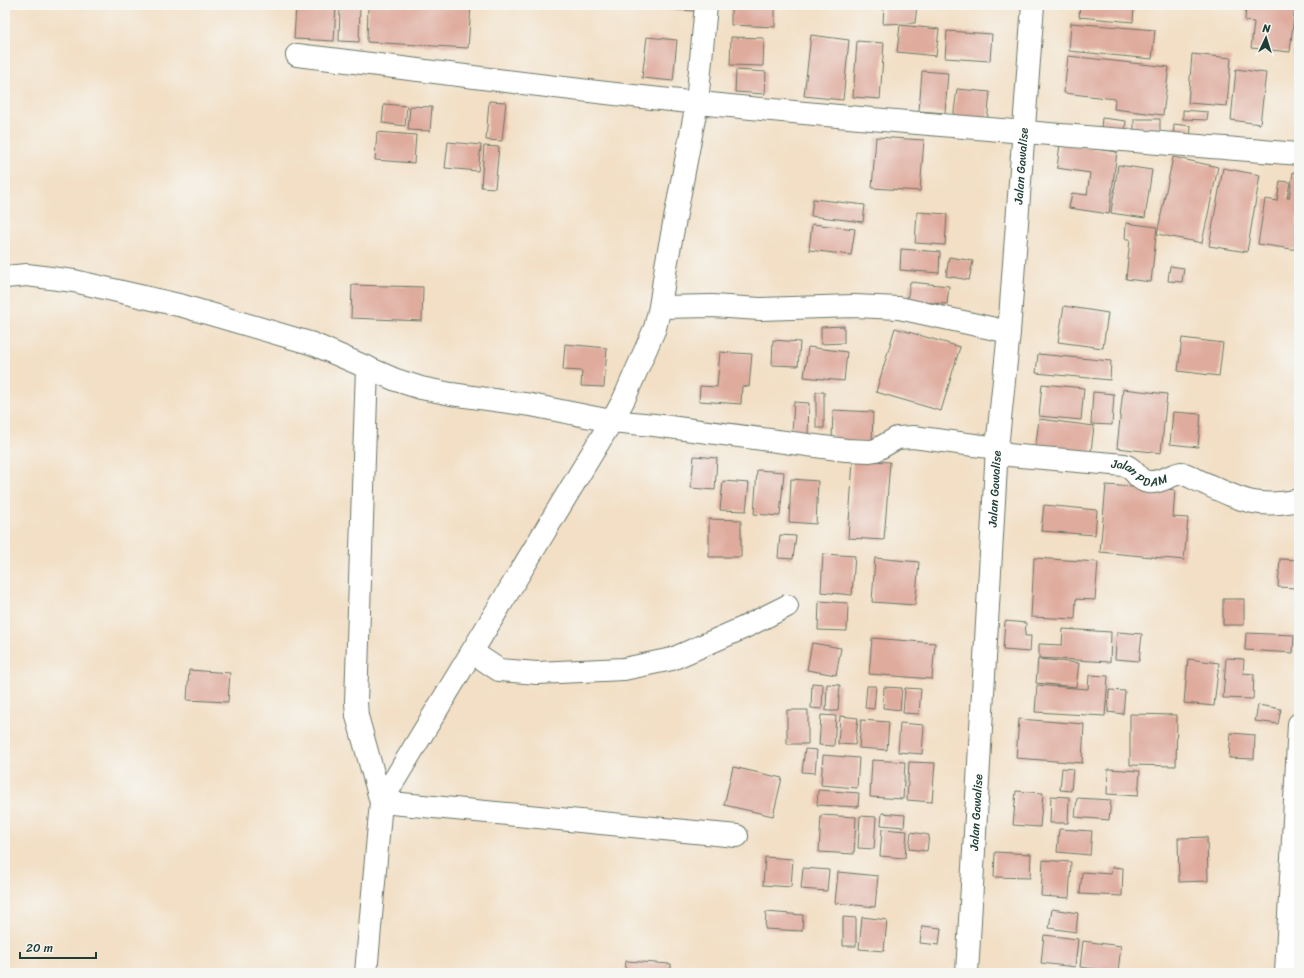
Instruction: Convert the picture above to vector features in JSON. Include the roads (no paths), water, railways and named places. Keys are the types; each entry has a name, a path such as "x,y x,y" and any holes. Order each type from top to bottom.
{"street":[{"path":"381,802 624,400 655,328 697,103 706,5"},
{"name":"Jalan Gawalise","path":"967,973 997,451 1009,332 1033,5"},
{"path":"297,55 697,103 1024,132 1299,154"},
{"name":"Jalan PDAM","path":"5,277 27,275 74,281 183,306 313,344 396,380 421,388 451,394 531,405 611,421 654,425 846,450 876,450 897,438 913,437 997,451 1130,466 1140,479 1149,481 1160,480 1181,473 1244,501 1256,504 1286,503 1299,500"},
{"path":"660,307 886,307 898,308 1009,332"},
{"path":"366,973 381,802 357,716 356,702 367,367"},
{"path":"472,652 499,670 537,673 624,669 672,658 743,628 787,606"},
{"path":"1286,973 1299,724"},
{"path":"381,802 737,836"}]}
